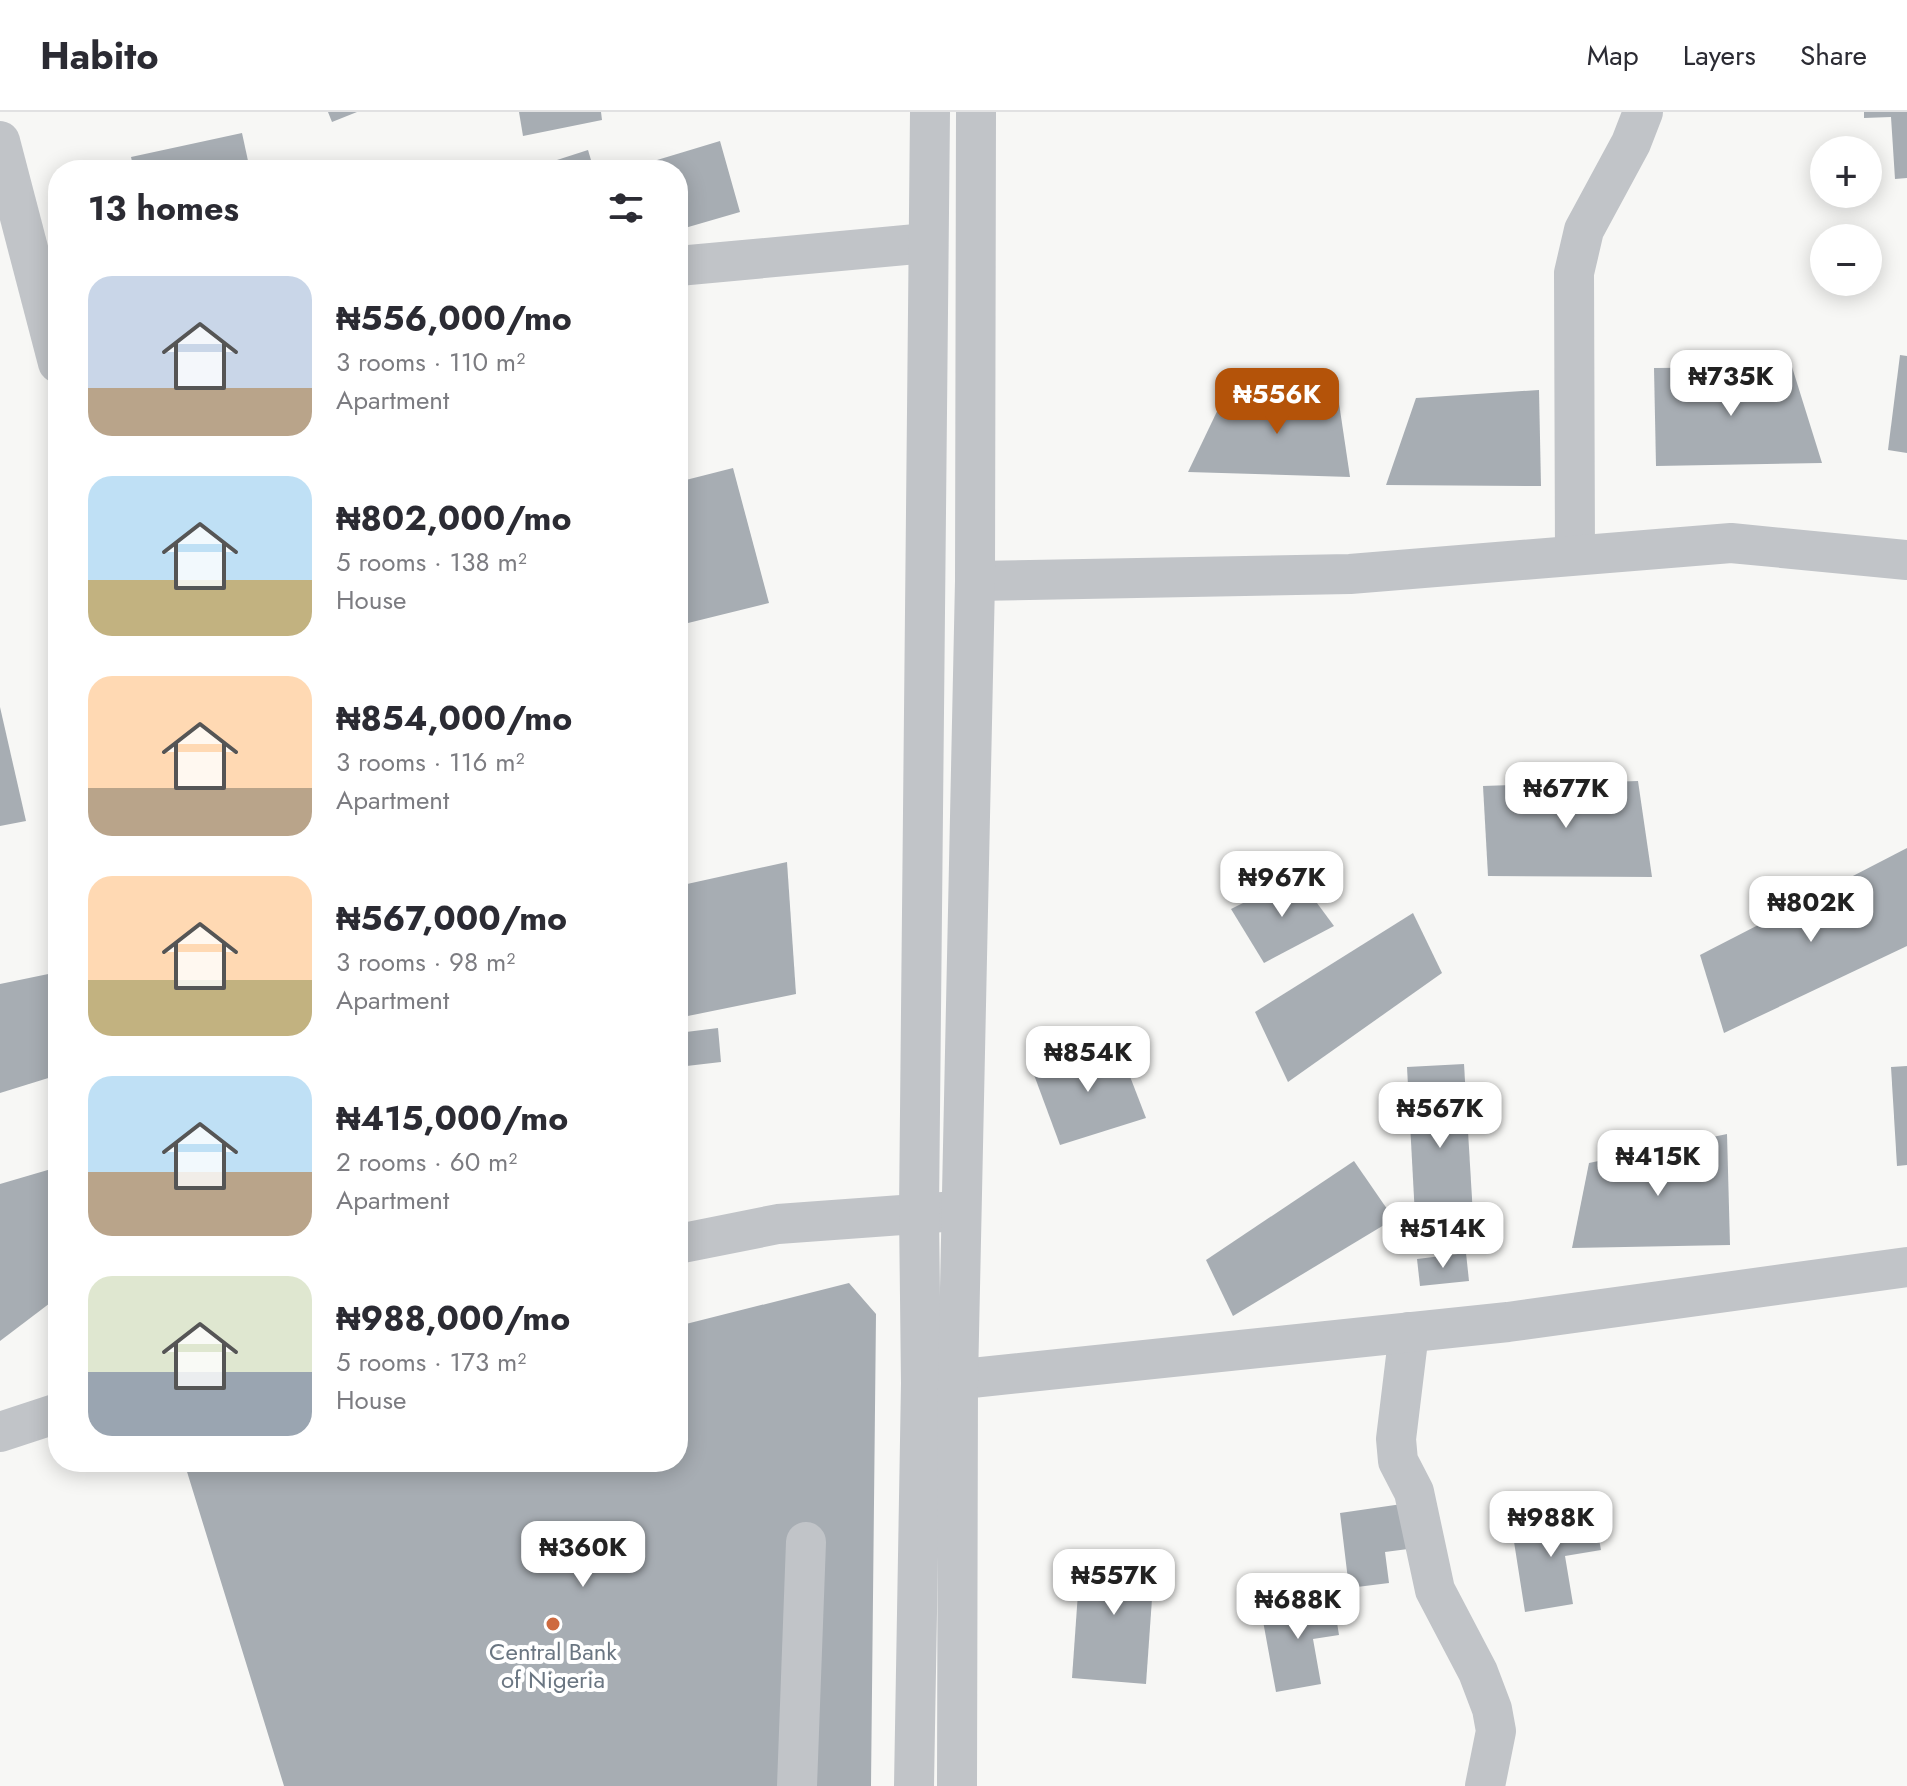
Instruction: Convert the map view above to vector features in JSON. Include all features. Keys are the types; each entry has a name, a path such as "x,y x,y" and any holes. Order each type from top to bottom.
{"street":[{"path":"930,112 919,1212 940,1382 957,1786"},
{"path":"914,1786 940,1382 961,1212 975,581 976,112"},
{"path":"1575,555 1574,273 1584,230 1631,143 1643,112"},
{"path":"0,141 48,325"},
{"path":"688,265 927,243"},
{"path":"975,581 1350,574 1731,543 1907,560"},
{"path":"688,1242 778,1224 919,1212 961,1212"},
{"path":"940,1382 1131,1359 1508,1322 1907,1267"},
{"path":"1409,1332 1396,1439 1398,1461 1414,1492 1435,1590 1472,1658 1492,1709 1496,1731 1485,1786"},
{"path":"0,1432 48,1416"},
{"path":"797,1786 806,1542"}],"building":[{"path":"328,112 357,112 332,122"},
{"path":"519,112 601,112 602,120 523,136"},
{"path":"1864,112 1907,112 1907,178 1895,179 1891,117 1864,118"},
{"path":"242,133 248,160 132,160 131,157"},
{"path":"720,141 740,212 688,227 688,160 657,160"},
{"path":"588,150 591,160 557,160"},
{"path":"1900,355 1907,356 1907,453 1888,450"},
{"path":"1792,367 1822,463 1656,466 1654,368"},
{"path":"1336,383 1350,477 1188,472 1222,401"},
{"path":"1539,390 1541,486 1386,485 1416,398"},
{"path":"733,468 769,603 688,623 688,479"},
{"path":"0,707 26,821 0,826"},
{"path":"1638,781 1652,877 1488,876 1483,786"},
{"path":"1907,848 1907,946 1724,1033 1700,955"},
{"path":"787,862 796,994 688,1016 688,884"},
{"path":"1297,876 1334,926 1264,963 1231,909"},
{"path":"1413,913 1442,973 1288,1082 1255,1012"},
{"path":"48,974 48,1078 0,1093 0,984"},
{"path":"718,1028 721,1062 688,1066 688,1032"},
{"path":"1119,1048 1146,1118 1060,1145 1030,1064"},
{"path":"1464,1064 1474,1232 1416,1235 1407,1067"},
{"path":"1907,1066 1907,1165 1897,1166 1891,1067"},
{"path":"1727,1134 1730,1245 1572,1248 1589,1163"},
{"path":"1354,1161 1394,1219 1233,1316 1206,1260"},
{"path":"48,1170 48,1305 0,1341 0,1184"},
{"path":"1466,1253 1469,1281 1420,1286 1417,1259"},
{"name":"Central Bank of Nigeria","path":"849,1283 876,1314 871,1786 284,1786 187,1472 688,1472 688,1323"},
{"path":"1402,1504 1408,1549 1385,1552 1389,1583 1349,1588 1340,1513"},
{"path":"1595,1516 1601,1550 1565,1556 1573,1604 1525,1612 1512,1529"},
{"path":"1081,1550 1155,1556 1146,1684 1072,1678"},
{"path":"1333,1598 1339,1635 1313,1639 1321,1684 1276,1692 1261,1610"}],"place":[{"name":"Central Bank of Nigeria","path":"553,1624"}]}
